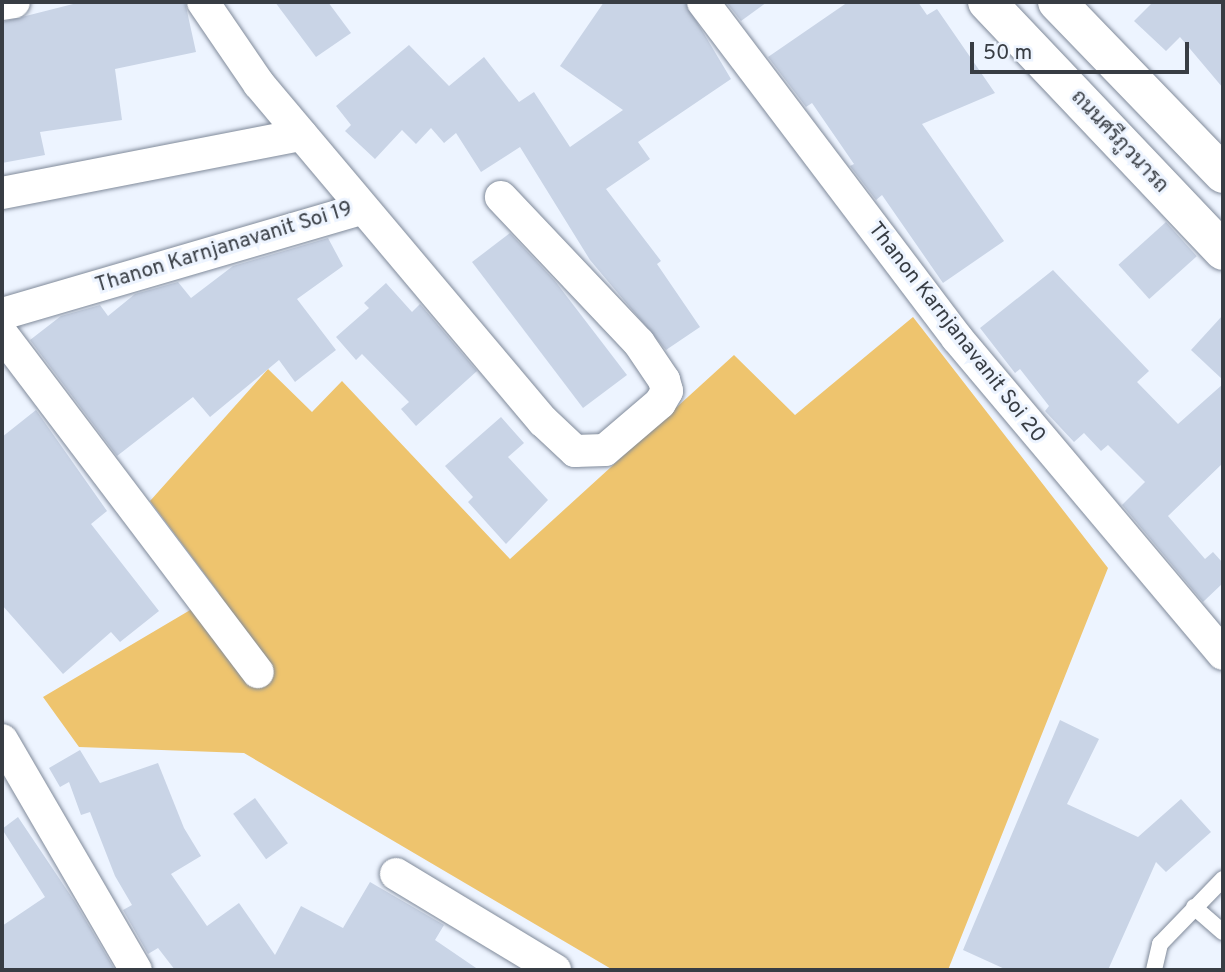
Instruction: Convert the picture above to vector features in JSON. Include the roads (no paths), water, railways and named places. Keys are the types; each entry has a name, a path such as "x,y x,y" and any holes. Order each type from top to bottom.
{"main road":[{"name":"ถนนศรีภูวนารถ","path":"987,2 1223,251"},
{"path":"1057,2 1223,174"}],"street":[{"path":"2,4 15,2"},
{"name":"Thanon Karnjanavanit Soi 19","path":"2,314 362,209 259,84 203,2"},
{"name":"Thanon Karnjanavanit Soi 20","path":"703,2 957,338 1171,596 1223,654"},
{"path":"2,192 301,135"},
{"path":"362,209 561,440 582,453 605,450 663,399 664,380 639,343 500,197"},
{"path":"2,334 258,673"},
{"path":"2,740 136,970"},
{"path":"397,874 555,970"}],"lane":[{"path":"1154,970 1160,944 1223,878"},
{"path":"1194,907 1223,932"}]}
